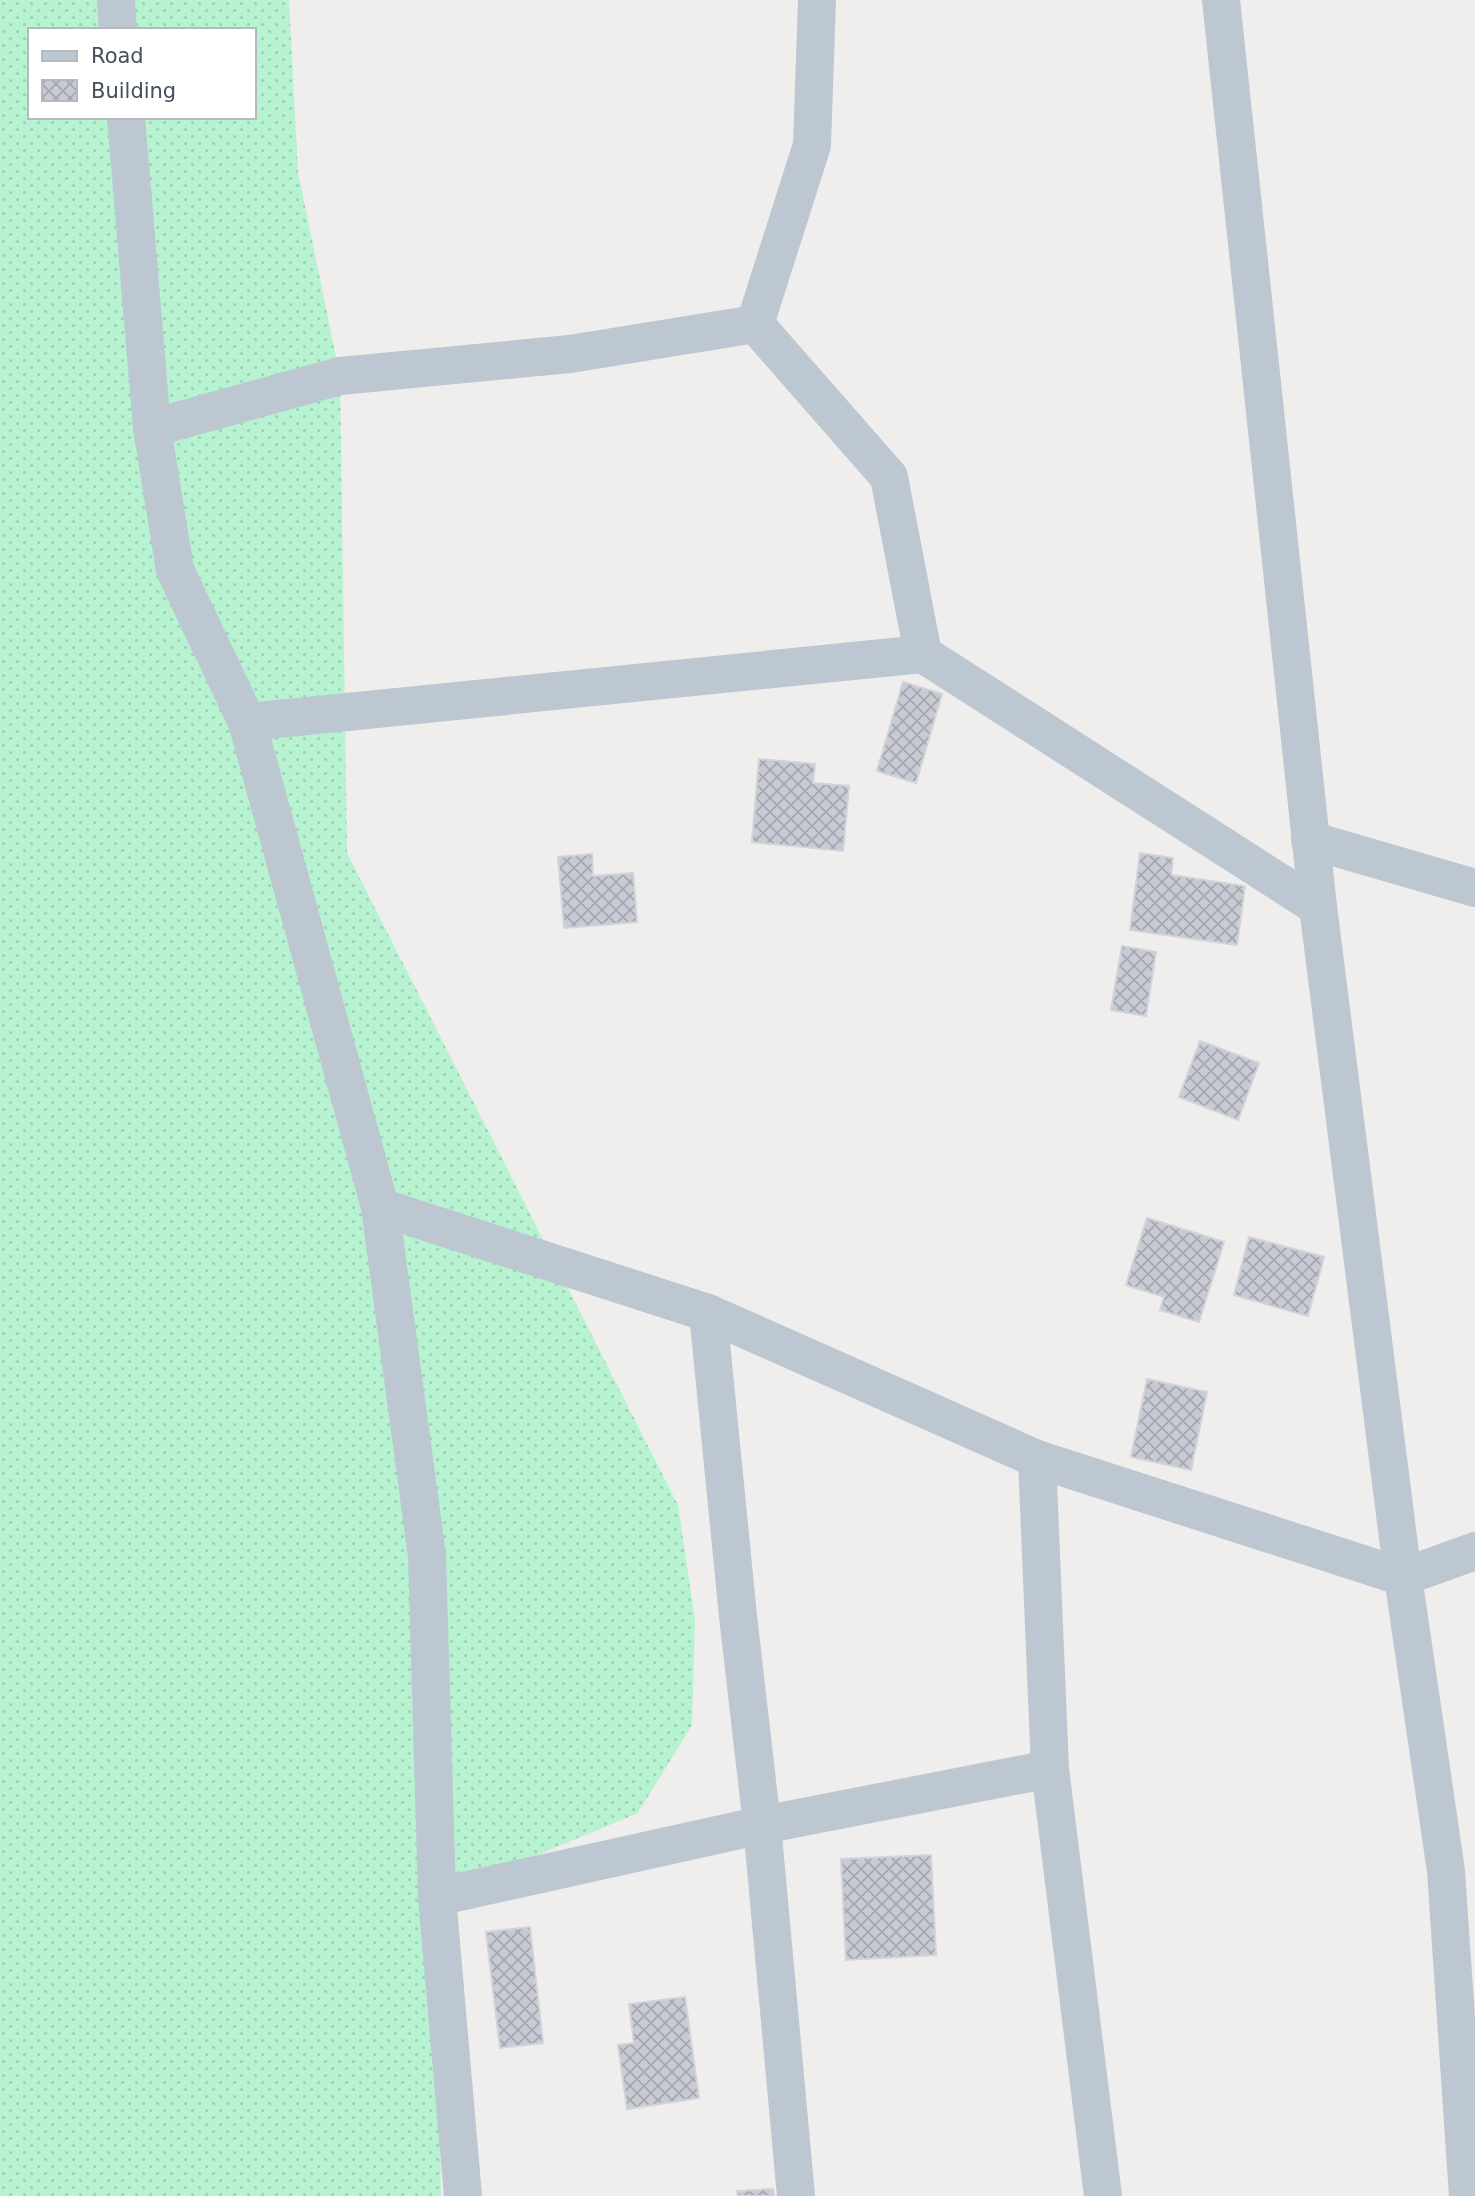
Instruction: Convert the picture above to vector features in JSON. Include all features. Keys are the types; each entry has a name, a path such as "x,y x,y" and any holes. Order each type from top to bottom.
{"street":[{"path":"116,0 118,28"},
{"path":"755,324 812,145 817,0"},
{"path":"1221,0 1310,840 1403,1577 1460,1868 1469,2196 1475,2195"},
{"path":"126,119 152,428 175,570 247,722 380,1207 427,1556 437,1897 463,2196"},
{"path":"152,428 340,376 570,354 755,324"},
{"path":"755,324 889,477 923,654"},
{"path":"247,722 923,654 1318,907"},
{"path":"1310,840 1475,888"},
{"path":"380,1207 708,1313 1037,1459 1403,1577 1475,1551"},
{"path":"708,1313 762,1825 796,2196"},
{"path":"1037,1459 1050,1769 1102,2196"},
{"path":"437,1897 762,1825 1050,1769"}],"green space":[{"path":"0,0 289,0 298,172 340,376 347,853 678,1505 695,1620 692,1725 638,1813 437,1897 441,2196 0,2196"}],"building":[{"path":"903,682 942,694 916,783 877,771"},
{"path":"759,759 815,764 813,783 849,786 843,851 752,842"},
{"path":"1140,853 1173,858 1171,875 1245,886 1237,945 1130,930"},
{"path":"592,854 593,876 633,873 637,922 564,928 558,857"},
{"path":"1122,946 1156,952 1146,1016 1111,1010"},
{"path":"1200,1041 1259,1063 1238,1120 1179,1097"},
{"path":"1147,1218 1224,1242 1199,1322 1160,1310 1164,1297 1126,1285"},
{"path":"1249,1237 1324,1257 1308,1316 1234,1295"},
{"path":"1147,1379 1207,1392 1191,1470 1131,1457"},
{"path":"931,1855 936,1955 846,1960 841,1859"},
{"path":"530,1927 543,2043 500,2048 486,1932"},
{"path":"685,1997 699,2098 627,2109 618,2045 634,2043 629,2004"},
{"path":"773,2189 774,2196 738,2196 737,2191"}]}
